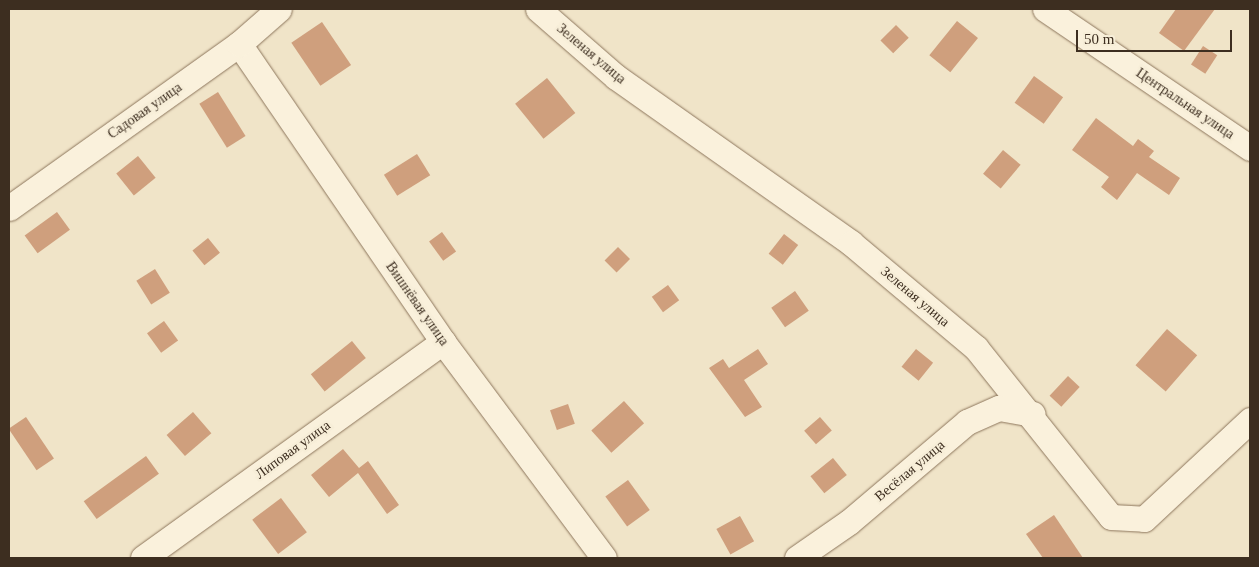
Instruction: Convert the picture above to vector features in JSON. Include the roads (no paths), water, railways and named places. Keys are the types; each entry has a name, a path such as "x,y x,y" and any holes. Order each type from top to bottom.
{"street":[{"name":"Садовая улица","path":"9,208 239,44 278,9"},
{"name":"Зеленая улица","path":"538,9 616,77 851,243 976,348 1032,414 1111,517 1144,519 1250,420"},
{"name":"Центральная улица","path":"1045,9 1250,148"},
{"name":"Вишнёвая улица","path":"239,44 443,342 604,558"},
{"name":"Липовая улица","path":"143,558 443,342"},
{"name":"Весёлая улица","path":"797,558 849,522 967,422 999,408 1032,414"}]}
